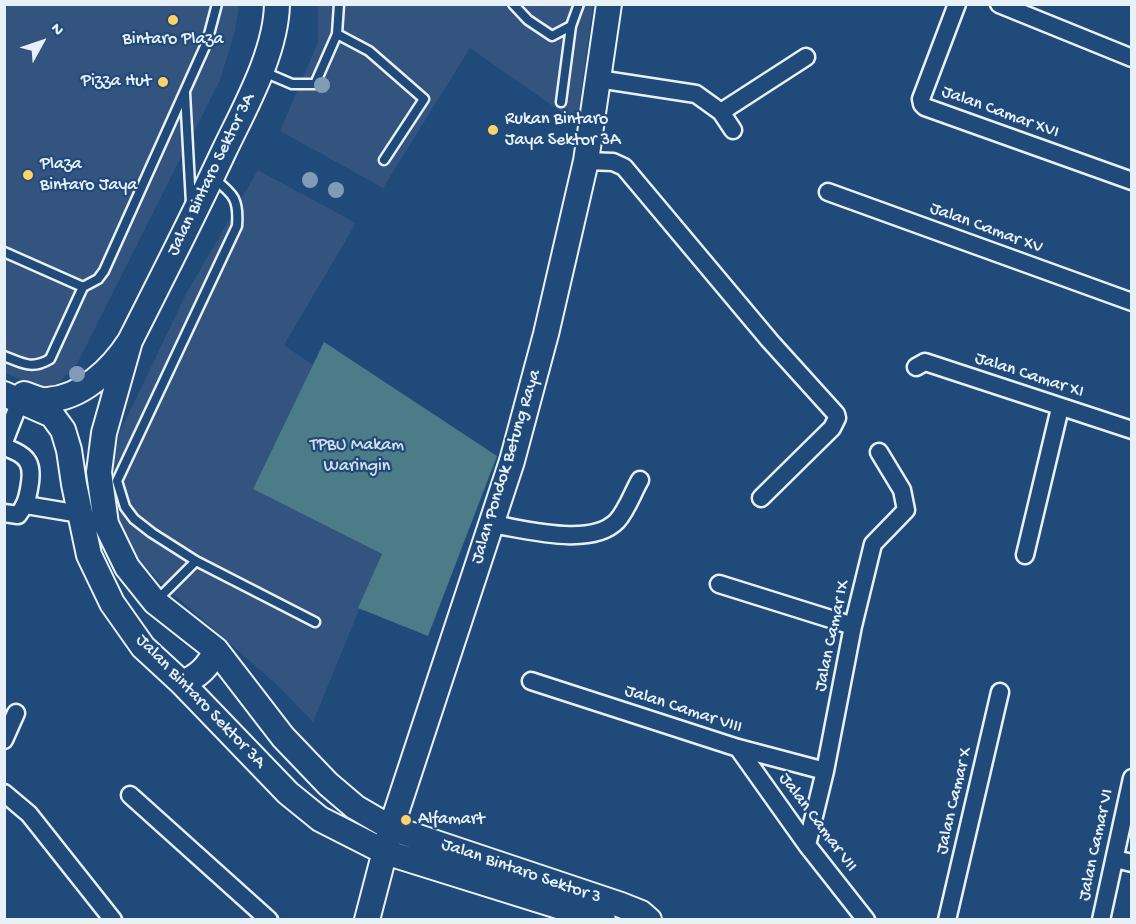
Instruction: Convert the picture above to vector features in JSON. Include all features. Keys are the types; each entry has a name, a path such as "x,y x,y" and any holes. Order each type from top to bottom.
{"main road":[{"name":"Jalan Bintaro Sektor 3A","path":"10,394 45,400 63,397 95,381 120,356 130,341 192,218 262,72 277,16 277,4"},
{"name":"Jalan Pondok Betung Raya","path":"367,920 391,828 512,461 546,334 586,161 609,4"},
{"name":"Jalan Bintaro Sektor 3A","path":"130,341 104,433 99,471 106,524 127,567 155,602 216,650 283,737 328,784 355,807 391,828"},
{"name":"Jalan Bintaro Sektor 3A","path":"10,394 52,416 63,430 69,450 89,555 112,603 143,647 182,683 288,793 320,819 385,852"},
{"path":"182,683 193,679 203,671 216,650"},
{"name":"Jalan Bintaro Sektor 3","path":"391,828 621,905 641,913 650,920"},
{"name":"Jalan Bintaro Sektor 3","path":"385,852 603,920"}],"street":[{"name":"Jalan Camar XVI","path":"957,4 921,99 922,104 1131,181"},
{"path":"999,4 1131,58"},
{"path":"721,112 806,57"},
{"path":"598,79 696,94 721,112 733,130"},
{"path":"586,161 613,162 624,167 770,341 836,414 837,418 832,428 761,498"},
{"name":"Jalan Camar XV","path":"828,192 1131,302"},
{"name":"Jalan Camar XI","path":"916,367 925,362 1131,430"},
{"path":"4,442 10,394"},
{"path":"1025,555 1060,408"},
{"path":"4,447 26,457 33,472 26,505 18,515 4,513"},
{"name":"Jalan Camar IX","path":"807,845 825,771 853,626 873,544 906,510 903,490 879,452"},
{"path":"491,524 578,537 600,532 617,520 640,480"},
{"path":"26,505 80,514"},
{"path":"719,584 853,626"},
{"name":"Jalan Camar VIII","path":"531,681 738,748 825,771"},
{"name":"Jalan Camar X","path":"948,920 1000,692"},
{"path":"4,740 16,713"},
{"name":"Jalan Camar VII","path":"738,748 807,845 866,920"},
{"name":"Jalan Camar VI","path":"1101,920 1131,778"},
{"path":"4,794 29,814 113,920"},
{"path":"130,795 268,920"},
{"path":"1115,859 1131,863"}],"lane":[{"path":"4,356 26,365 39,366 50,359 83,287 98,279 104,271 207,42 217,4"},
{"path":"262,72 292,84 315,84 337,34 339,4"},
{"path":"513,4 528,20 552,36 571,26"},
{"path":"561,102 571,26 579,4"},
{"path":"337,34 369,51 424,99 384,160"},
{"path":"185,89 192,218"},
{"path":"211,178 230,191 238,207 237,226 117,482 125,507 134,519 196,561 315,622"},
{"path":"4,252 83,287"},
{"path":"155,602 196,561"}],"shaded area":[{"path":"4,5 239,5 235,31 220,80 77,364 55,387 36,386 5,373"},
{"path":"318,5 593,5 577,123 470,48 383,188 280,131 318,42"},
{"path":"258,170 356,223 284,345 313,365 253,489 382,554 313,722 277,685 160,582 127,547 115,505 112,472 119,434 186,294"}],"green space":[{"name":"TPBU Makam Waringin","path":"324,342 497,456 428,636 358,608 382,554 253,489"}],"place":[{"name":"Bintaro Plaza","path":"173,20"},
{"name":"Pizza Hut","path":"163,82"},
{"name":"Rukan Bintaro Jaya Sektor 3A","path":"493,130"},
{"name":"Plaza Bintaro Jaya","path":"28,175"},
{"name":"Alfamart","path":"406,820"}]}
